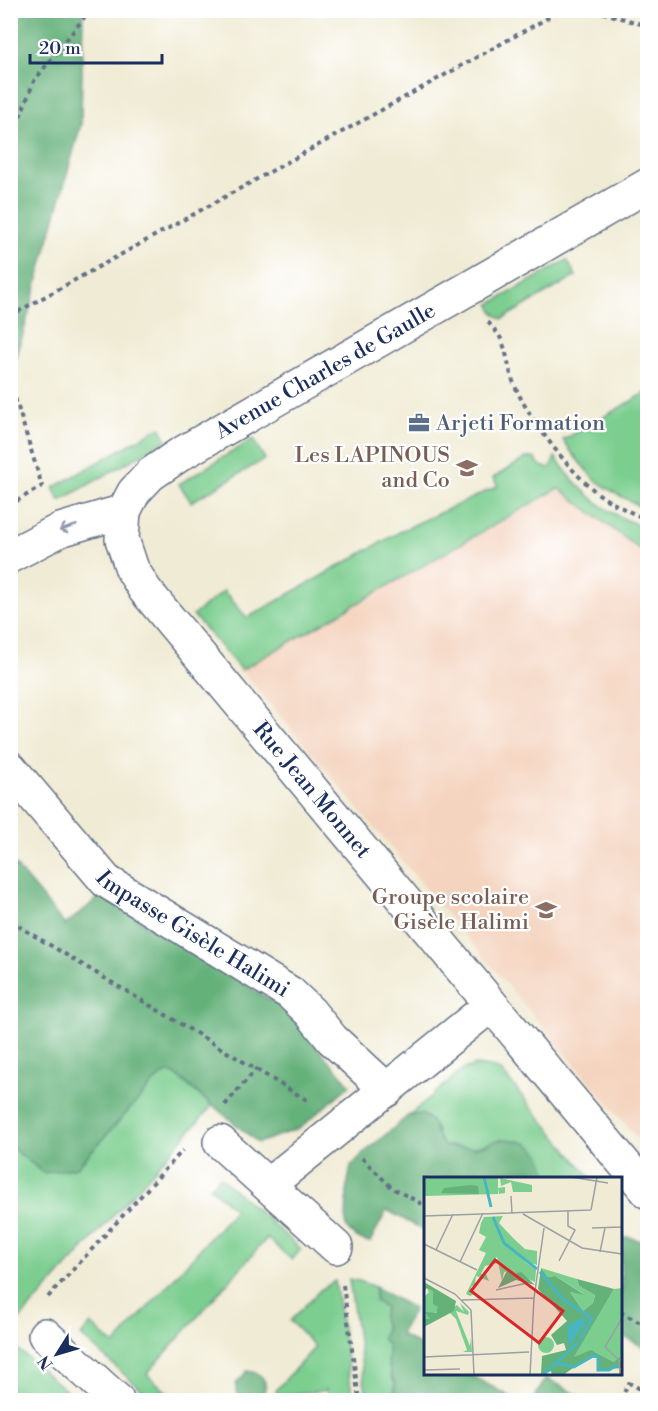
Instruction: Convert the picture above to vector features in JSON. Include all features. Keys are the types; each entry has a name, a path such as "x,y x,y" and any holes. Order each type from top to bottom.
{"street":[{"name":"Avenue Charles de Gaulle","path":"124,511 134,492 151,474 169,462 648,185"},
{"path":"10,556 60,530 124,511"},
{"name":"Rue Jean Monnet","path":"124,511 122,539 132,569 145,590 648,1192"},
{"name":"Impasse Gisèle Halimi","path":"10,768 106,881 290,993 332,1038 387,1090"},
{"path":"268,1185 491,1005"},
{"path":"220,1142 336,1247"},
{"path":"45,1335 117,1401"}],"path":[{"path":"10,142 34,81 90,10"},
{"path":"10,316 562,10"},
{"path":"594,10 648,26"},
{"path":"460,293 481,313 500,337 513,381 526,410 576,473 601,496 648,520"},
{"path":"10,381 42,486 10,505"},
{"path":"10,921 310,1102 392,1188 424,1205"},
{"path":"222,1107 257,1068"},
{"path":"42,1303 184,1149"},
{"path":"342,1280 358,1401"},
{"path":"622,1313 648,1327"},
{"path":"620,1401 629,1383 648,1393"}],"shaded area":[{"name":"Groupe scolaire Gisèle Halimi","path":"560,489 647,555 647,1150 241,670"}],"green space":[{"path":"11,10 83,11 81,124 11,377"},
{"path":"567,260 576,276 502,319 493,312 490,304"},
{"path":"647,392 647,510 597,481 563,440"},
{"path":"160,427 167,440 60,501 53,488"},
{"path":"253,439 265,459 191,502 179,484"},
{"path":"555,457 590,497 608,510 647,529 647,555 557,489 241,670 193,615 224,591 247,618 405,529 498,486 493,478 526,458 534,458 541,466 548,468 551,467"},
{"path":"10,859 65,925 101,896 282,1007 350,1085 300,1128 258,1143 176,1075 168,1073 159,1077 77,1167 44,1173 11,1147"},
{"path":"476,1065 495,1068 502,1072 590,1177 547,1177 545,1165 493,1142 471,1148 444,1146 438,1139 437,1131 422,1114 408,1116 464,1069"},
{"path":"168,1072 176,1075 212,1106 11,1329 11,1147 44,1173 77,1167 159,1077"},
{"path":"422,1114 428,1118 444,1146 477,1147 504,1139 525,1143 539,1154 547,1177 424,1177 424,1230 387,1210 370,1242 360,1239 346,1226 347,1186 351,1166 408,1116"},
{"path":"220,1177 301,1249 292,1260 267,1238 147,1374 170,1395 165,1400 153,1400 81,1336 91,1324 114,1345 235,1210 210,1187"},
{"path":"627,1237 638,1240 647,1246 647,1349 622,1336 622,1239"},
{"path":"349,1279 375,1287 377,1299 385,1308 385,1331 382,1338 388,1346 391,1375 395,1383 394,1400 367,1400"},
{"path":"335,1281 353,1400 328,1400 326,1389 278,1395 277,1389 315,1347 290,1321 320,1290"},
{"path":"375,1287 414,1309 400,1334 424,1348 424,1375 471,1375 516,1400 394,1400 395,1383 388,1361 388,1346 382,1338 385,1331 382,1318 385,1308 375,1301"},
{"path":"14,1346 77,1400 13,1400 10,1398 10,1348"},
{"path":"247,1371 263,1378 265,1389 258,1400 240,1400 236,1384"},
{"path":"546,1378 587,1400 533,1400"}],"place":[{"name":"Arjeti Formation","path":"419,423"},
{"name":"Les LAPINOUS and Co","path":"467,468"},
{"name":"Groupe scolaire Gisèle Halimi","path":"546,910"}]}
